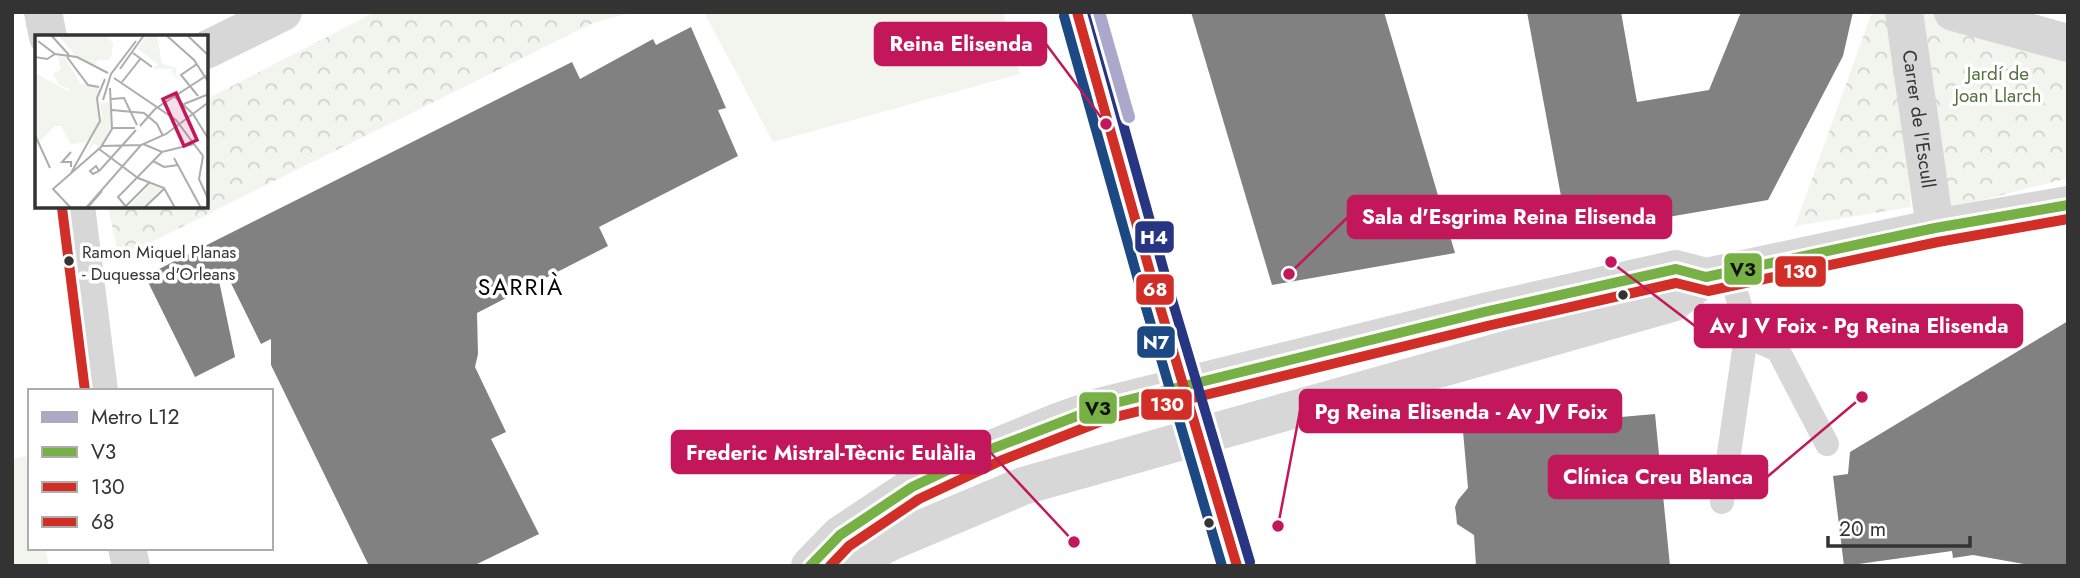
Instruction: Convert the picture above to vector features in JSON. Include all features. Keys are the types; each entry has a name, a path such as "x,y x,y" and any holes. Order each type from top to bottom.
{"street":[{"path":"43,12 48,35"},
{"path":"1077,12 1157,297 1237,565"},
{"name":"Carrer de l'Escull","path":"1904,12 1935,228"},
{"path":"1953,12 2068,43"},
{"path":"208,49 273,15"},
{"path":"846,566 890,542 1023,486 1672,303 1718,275 1935,228 2068,205"},
{"path":"76,208 99,389"},
{"path":"810,566 840,535 912,487 1018,438 1102,406 1485,312 1676,269 1718,275"}],"lane":[{"path":"1718,275 1744,316 1746,336 1723,502"},
{"path":"1746,336 1778,350 1827,444"}],"green space":[{"path":"375,12 632,12 591,24 119,258 108,208 208,208 208,98"},
{"path":"704,12 1003,12 1020,74 773,142"},
{"name":"Jardí de Joan Llarch","path":"1872,12 1884,12 1897,17 1911,207 1795,226"},
{"name":"Jardí de Joan Llarch","path":"1918,12 2024,12 2068,30 2068,178 1947,209"},
{"path":"26,456 28,465 28,550 45,550 49,566 12,566 12,459"}],"building":[{"path":"1191,12 1384,12 1455,253 1272,285"},
{"path":"1527,12 1621,12 1637,102 1709,90 1741,12 1853,12 1843,56 1768,200 1568,234"},
{"path":"691,27 726,108 718,110 738,156 599,227 608,246 477,313 478,354 475,367 506,432 491,439 539,534 473,566 369,566 271,365 271,339 261,344 226,273 218,276 235,357 195,377 145,276 572,62 580,79 653,39 656,45"},
{"path":"2068,321 2068,566 2036,566 1973,555 1953,558 1952,551 1844,566 1833,476 1848,474 1850,452"},
{"path":"1655,414 1670,566 1476,566 1474,535 1457,524 1455,507 1468,488 1463,431"}],"metro line":[{"name":"L12","path":"1099,12 1129,117"}],"transit line":[{"name":"68","path":"1077,12 1157,297 1237,566"},
{"name":"H4","path":"1092,12 1170,293 1250,562"},
{"name":"N7","path":"1064,16 1222,566"},
{"name":"V3","path":"810,566 840,535 912,487 994,448 1103,406 1484,312 1676,269 1706,277 1935,228 2068,205"},
{"name":"130","path":"62,208 85,389"},
{"name":"130","path":"830,566 849,546 919,499 1000,461 1107,419 1487,326 1676,283 1708,291 1938,242 2068,219"}],"place":[{"name":"Reina Elisenda","path":"1106,124"},
{"name":"Ramon Miquel Planas - Duquessa d'Orleans","path":"69,261"},
{"name":"Av J V Foix - Pg Reina Elisenda","path":"1611,262"},
{"name":"Sala d'Esgrima Reina Elisenda","path":"1289,274"},
{"name":"Clínica Creu Blanca","path":"1862,397"},
{"name":"Pg Reina Elisenda - Av JV Foix","path":"1278,526"},
{"name":"Frederic Mistral-Tècnic Eulàlia","path":"1074,542"}],"district":[{"name":"SARRIÀ","path":"521,287"}]}
